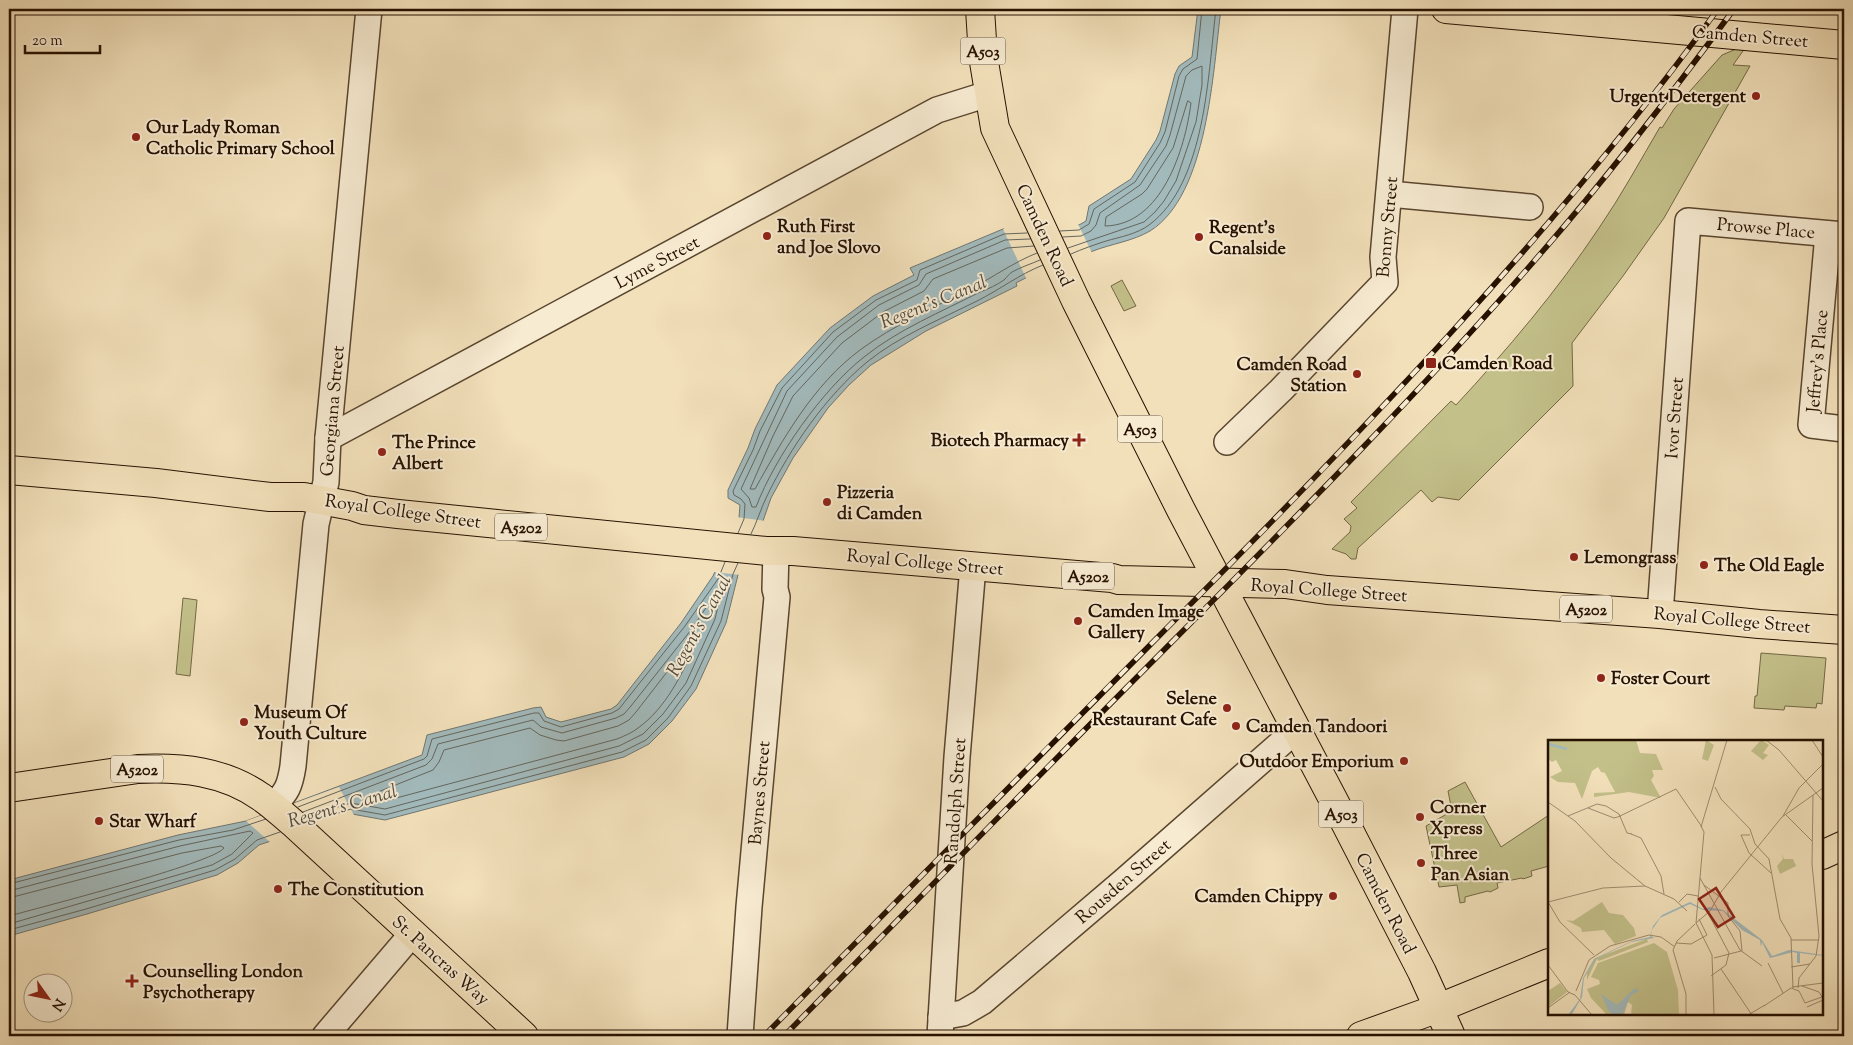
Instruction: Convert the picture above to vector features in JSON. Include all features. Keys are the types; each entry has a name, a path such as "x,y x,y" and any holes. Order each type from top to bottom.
{"main road":[{"name":"Camden Road","path":"980,9 983,56 995,128 1067,279 1217,582 1296,730 1452,1036"},
{"name":"Camden Street","path":"1446,9 1499,11 1844,44"},
{"name":"Royal College Street","path":"9,470 166,484 270,497 304,497 364,510 636,539 973,566 1119,580 1285,584 1327,590 1660,614 1844,630"},
{"name":"St. Pancras Way","path":"9,788 138,769 178,769 202,772 239,784 261,797 314,842 524,1036"},
{"path":"1823,855 1844,845"},
{"path":"1361,1036 1439,1008 1548,963"}],"street":[{"name":"Georgiana Street","path":"275,808 290,783 316,524 326,482 328,438 369,9"},
{"name":"Bonny Street","path":"1227,442 1281,390 1385,282 1383,257 1405,9"},
{"name":"Lyme Street","path":"328,438 937,110 988,94"},
{"path":"1389,194 1530,207"},
{"name":"Prowse Place","path":"1688,221 1836,234"},
{"name":"Ivor Street","path":"1660,614 1688,221"},
{"name":"Jeffrey's Place","path":"1836,234 1811,425 1844,429"},
{"name":"Baynes Street","path":"740,1036 750,898 777,597 771,550"},
{"name":"Randolph Street","path":"940,1026 957,757 973,566"},
{"name":"Rousden Street","path":"940,1026 982,1002 1124,881 1296,730"},
{"path":"325,1036 412,934"}],"shaded area":[{"path":"1748,44 1733,65 1750,66 1664,218 1572,343 1573,386 1459,500 1438,497 1432,502 1421,490 1358,548 1356,559 1351,559 1346,554 1332,549 1350,532 1351,526 1344,519 1357,508 1351,502 1451,401 1456,405 1549,297 1607,216 1660,127 1662,128 1674,109 1722,55"},
{"path":"1122,280 1136,306 1124,311 1111,286"},
{"path":"183,598 197,600 190,676 176,674"},
{"path":"1761,653 1826,658 1822,704 1817,703 1816,708 1785,706 1784,710 1754,708"},
{"path":"1465,782 1501,847 1548,816 1548,866 1531,871 1532,876 1523,879 1497,883 1498,888 1490,892 1465,897 1465,902 1460,903 1457,885 1439,887 1426,826 1452,811 1448,791"}],"water":[{"name":"Regent's Canal","path":"1198,9 1221,9 1215,64 1204,129 1196,161 1184,190 1169,214 1150,231 1044,269 1016,283 1017,286 926,331 871,365 849,385 828,408 793,458 771,498 763,521 738,575 726,623 696,689 672,721 649,744 624,757 385,820 352,814 259,845 238,863 217,875 9,936 9,880 178,835 246,821 422,755 427,735 533,708 541,707 546,717 561,722 611,709 617,705 681,623 713,576 739,518 740,505 728,498 728,490 777,385 830,328 873,296 914,275 910,268 1003,229 1079,225 1086,221 1089,206 1131,179 1156,140 1175,74 1179,66 1192,57"}],"pier":[{"path":"1077,222 1092,253 1027,280 1003,229 1009,226"},
{"path":"736,517 766,521 741,575 713,572"},
{"path":"339,787 355,817 352,816 271,843 246,821"}],"railway":[{"path":"764,1036 1230,565 1377,413 1449,335 1588,176 1718,9"},
{"path":"784,1036 1306,506 1450,355 1542,252 1617,163 1734,9"}],"place":[{"name":"Urgent Detergent","path":"1756,96"},
{"name":"Our Lady Roman Catholic Primary School","path":"136,137"},
{"name":"Ruth First and Joe Slovo","path":"767,236"},
{"name":"Regent's Canalside","path":"1199,237"},
{"name":"Camden Road","path":"1431,363"},
{"name":"Camden Road Station","path":"1357,374"},
{"name":"Biotech Pharmacy","path":"1079,440"},
{"name":"The Prince Albert","path":"382,452"},
{"name":"Pizzeria di Camden","path":"827,502"},
{"name":"Lemongrass","path":"1574,557"},
{"name":"The Old Eagle","path":"1704,565"},
{"name":"Camden Image Gallery","path":"1078,621"},
{"name":"Foster Court","path":"1601,678"},
{"name":"Selene Restaurant Cafe","path":"1227,708"},
{"name":"Museum Of Youth Culture","path":"244,722"},
{"name":"Camden Tandoori","path":"1236,726"},
{"name":"Outdoor Emporium","path":"1404,761"},
{"name":"Corner Xpress","path":"1420,817"},
{"name":"Star Wharf","path":"99,821"},
{"name":"Three Pan Asian","path":"1421,863"},
{"name":"The Constitution","path":"278,889"},
{"name":"Camden Chippy","path":"1333,896"},
{"name":"Counselling London Psychotherapy","path":"132,981"}]}
